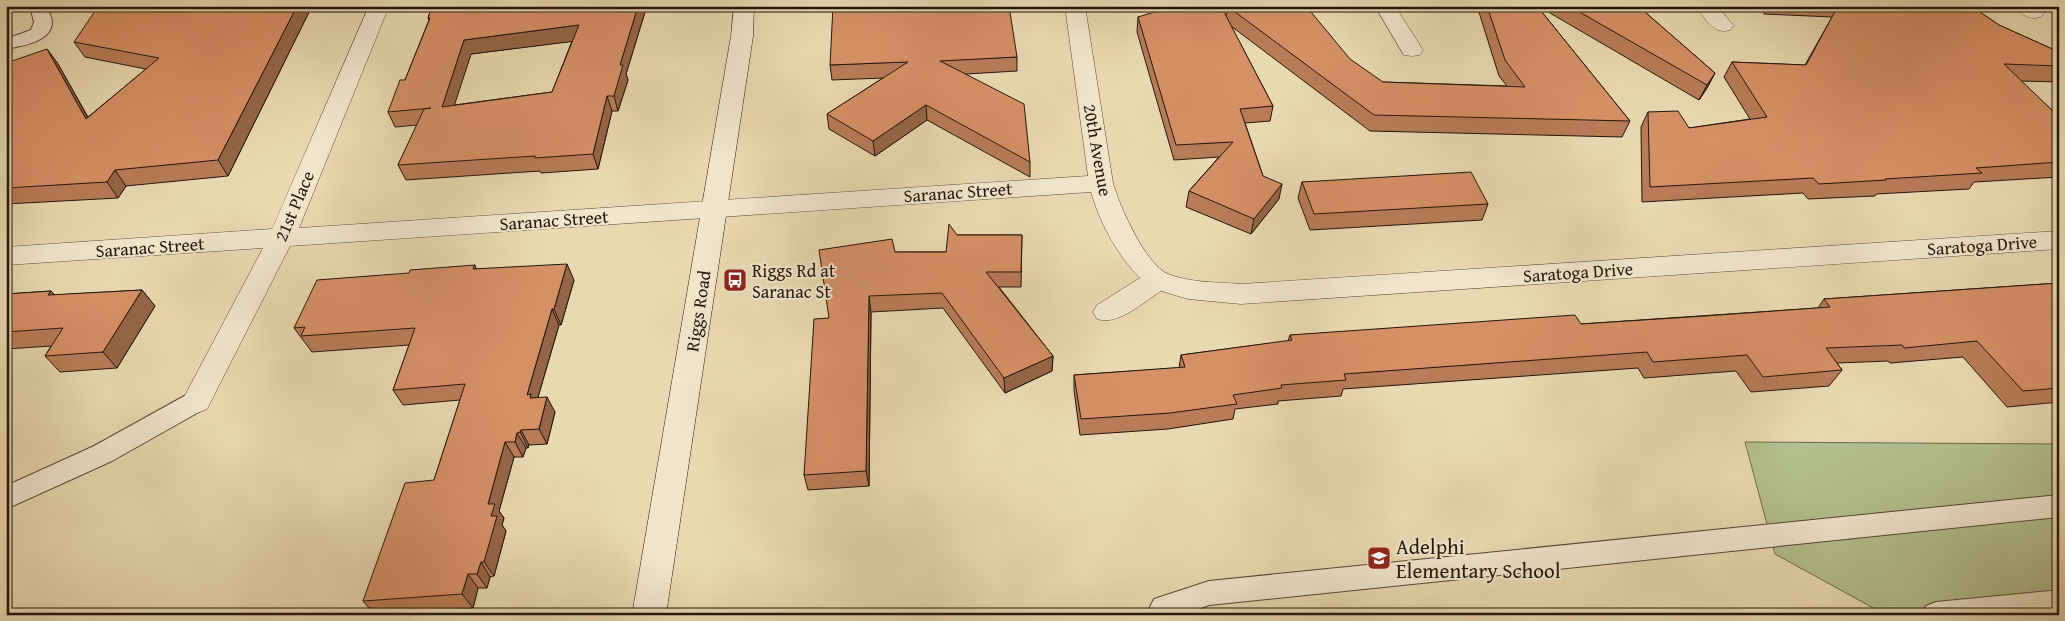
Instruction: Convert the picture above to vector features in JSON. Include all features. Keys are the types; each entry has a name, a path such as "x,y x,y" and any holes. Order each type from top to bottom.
{"street":[{"name":"21st Place","path":"197,401 281,239 379,6"},
{"name":"Riggs Road","path":"650,615 742,36 744,6"},
{"name":"20th Avenue","path":"1075,6 1101,183 1107,204 1133,255 1157,280"},
{"path":"1385,6 1412,50"},
{"path":"1706,6 1723,26"},
{"name":"Saranac Street","path":"6,256 1101,183"},
{"name":"Saratoga Drive","path":"1157,280 1188,289 1241,294 2059,240"},
{"path":"1107,312 1157,280"}],"lane":[{"path":"6,44 20,41 39,33 44,22 38,6"},
{"path":"6,498 58,476 159,424 197,401"},
{"path":"1160,615 1164,608 1209,592 2059,506"},
{"path":"1936,615 2059,603"}],"green space":[{"path":"1745,442 2059,444 2059,615 1886,615 1775,554"}],"building":[{"path":"97,6 297,6 218,160 115,170 107,182 6,188 6,118 8,117 6,112 6,63 47,49 86,119 159,58 74,42"},
{"path":"432,6 638,6 620,65 623,65 614,96 607,96 593,154 398,165 424,109 431,108 388,112 400,80 405,80 430,18 428,18","holes":["579,25 552,92 442,107 464,40"]},
{"path":"833,6 1009,6 1017,57 940,61 1024,104 1030,162 926,105 873,141 827,114 908,62 830,65"},
{"path":"1174,6 1197,6 1202,11 1222,8 1273,106 1240,109 1263,176 1282,184 1254,219 1189,191 1233,142 1176,145 1138,17"},
{"path":"1227,6 1306,6 1350,59 1383,82 1525,87 1505,60 1487,6 1537,6 1630,121 1374,115"},
{"path":"1569,6 1638,6 1715,73 1707,85"},
{"path":"1838,6 1971,6 1999,25 2059,52 2059,66 2004,64 2059,117 2059,162 1976,168 1982,173 1886,180 1819,184 1813,178 1650,187 1648,112 1678,111 1689,128 1767,117 1732,62 1806,65"},
{"path":"1471,172 1488,204 1314,214 1302,182"},
{"path":"949,224 957,235 1022,235 1021,272 986,272 1053,356 1004,378 942,293 869,296 866,471 804,475 814,319 829,318 819,250 892,239 895,252 946,252"},
{"path":"567,264 527,395 531,394 530,398 547,397 539,429 521,430 517,433 515,442 505,442 488,504 495,504 491,516 497,516 484,562 481,562 477,574 468,574 462,594 363,601 405,483 434,480 465,384 393,390 415,328 301,336 305,327 294,328 317,280 409,273 410,270 475,265 473,269"},
{"path":"2059,283 2059,388 2023,391 1977,341 1904,348 1902,345 1826,348 1842,370 1763,377 1747,355 1653,362 1647,352 1344,374 1346,380 1281,385 1282,388 1233,395 1237,404 1170,413 1081,419 1074,375 1185,367 1181,355 1292,340 1290,335 1575,315 1581,324 1705,316 1830,307 1824,299"},
{"path":"142,290 103,352 45,356 63,328 6,332 6,294 51,291 48,295"}],"place":[{"name":"Riggs Rd at Saranac St","path":"735,280"},
{"name":"Adelphi Elementary School","path":"1379,558"}]}
